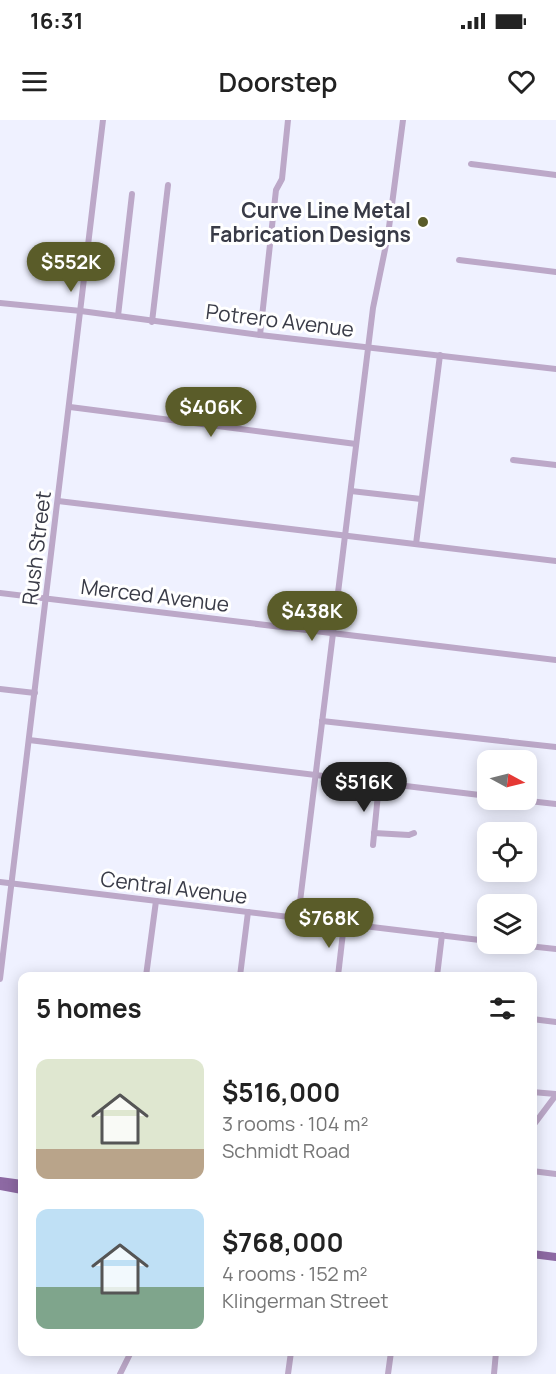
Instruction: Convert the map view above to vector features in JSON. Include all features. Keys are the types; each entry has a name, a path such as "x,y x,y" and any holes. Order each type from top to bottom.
{"main road":[{"path":"0,1181 18,1183"},
{"path":"0,1186 18,1189"},
{"path":"537,1255 556,1257"}],"street":[{"name":"Rush Street","path":"0,979 103,120"},
{"path":"260,335 276,190 282,179 288,120"},
{"path":"298,918 375,291 388,235 404,120"},
{"path":"471,165 556,175"},
{"path":"152,322 168,185"},
{"path":"118,316 132,194"},
{"path":"459,260 556,272"},
{"name":"Potrero Avenue","path":"0,303 556,369"},
{"path":"416,544 440,355"},
{"path":"70,407 356,444"},
{"path":"513,460 556,465"},
{"path":"351,491 421,499"},
{"path":"58,501 556,561"},
{"name":"Merced Avenue","path":"0,593 556,660"},
{"path":"0,689 35,693"},
{"path":"322,721 556,747"},
{"path":"29,740 477,795"},
{"path":"373,845 379,784"},
{"path":"537,802 556,804"},
{"path":"374,833 409,835 414,833"},
{"name":"Central Avenue","path":"0,882 477,939"},
{"path":"147,972 156,901"},
{"path":"240,972 248,912"},
{"path":"338,972 344,924"},
{"path":"437,972 442,935"},
{"path":"537,947 556,949"},
{"path":"537,1020 556,1022"},
{"path":"537,1093 556,1095 537,1120"},
{"path":"537,1172 556,1174"},
{"path":"120,1374 129,1356"},
{"path":"288,1374 290,1356"},
{"path":"388,1374 390,1356"},
{"path":"494,1374 496,1356"}],"place":[{"name":"Curve Line Metal Fabrication Designs","path":"423,222"}]}
